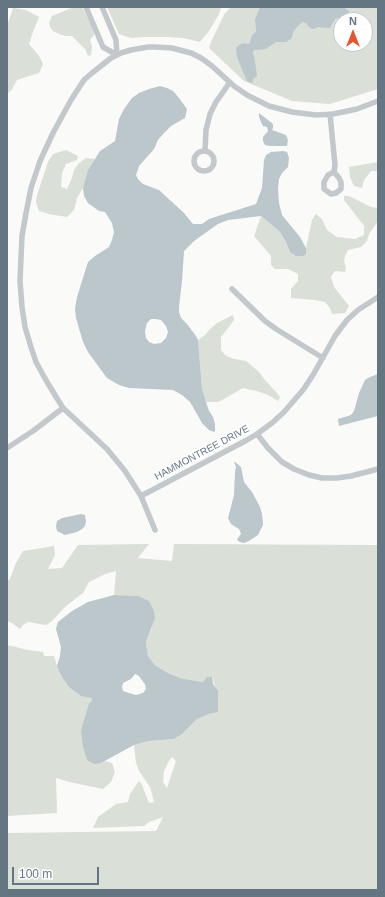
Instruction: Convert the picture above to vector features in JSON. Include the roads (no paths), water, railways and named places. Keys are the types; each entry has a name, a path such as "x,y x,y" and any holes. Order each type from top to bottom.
{"street":[{"path":"86,7 103,47 117,55"},
{"path":"102,7 116,40 117,55"},
{"path":"155,530 141,496 125,471 107,449 63,408 36,362 30,347 22,306 20,281 22,236 32,188 40,161 53,133 84,80 111,58 131,50 148,47 172,48 191,53 212,66 247,95 281,109 304,114 330,114 353,110 378,101"},
{"path":"205,150 206,130 210,114 216,102 230,82"},
{"path":"330,114 335,165 334,172"},
{"path":"232,289 265,321 323,358"},
{"name":"HAMMONTREE DRIVE","path":"141,496 257,434 272,423 295,401 313,376 335,336 347,320 358,310 378,297"},
{"path":"7,448 33,431 63,408"},
{"path":"257,434 282,462 309,475 322,478 337,478 378,469"}]}
